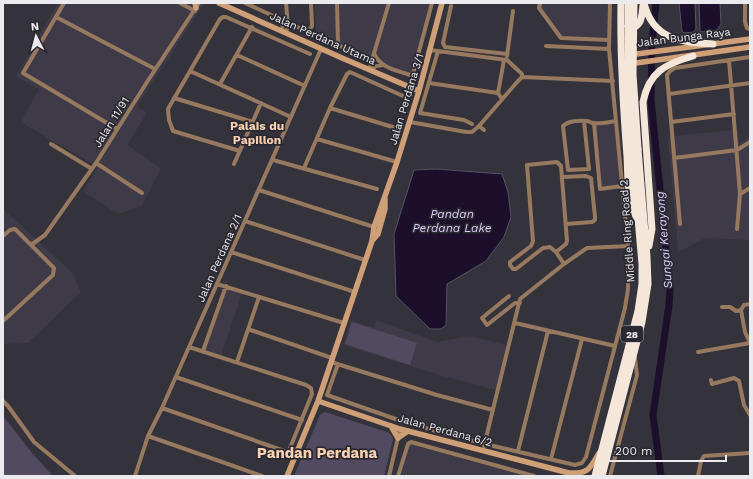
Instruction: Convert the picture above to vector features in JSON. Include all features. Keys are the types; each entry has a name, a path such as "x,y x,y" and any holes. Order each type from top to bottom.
{"highway":[{"path":"621,3 621,64 631,206 633,213 638,220"},
{"name":"Middle Ring Road 2","path":"603,473 645,308 648,284 647,258 628,74 628,3"},
{"name":"Middle Ring Road 2","path":"595,476 638,311 642,284 635,149 633,74 634,3"},
{"path":"621,20 625,25 632,27 638,26 641,22 644,3"},
{"path":"644,3 650,19 664,34 682,42 713,44"},
{"path":"647,258 652,229 644,99 649,84 658,72 671,63 693,56"},
{"path":"623,102 627,95 633,93 639,94 644,99"}],"street":[{"path":"64,3 24,72 117,129"},
{"path":"180,3 196,6"},
{"name":"Jalan Perdana Utama","path":"219,3 419,91"},
{"path":"245,3 306,31 312,26 311,3"},
{"path":"284,32 288,26 286,22 286,3"},
{"path":"337,3 338,41 340,46 372,60"},
{"path":"369,70 389,3"},
{"path":"369,70 376,66 383,65 410,75 413,74 432,3 442,4"},
{"path":"540,3 539,8 561,38 609,40"},
{"path":"338,364 327,395 407,423 485,444 575,465 582,463 586,457 627,294 628,246 609,50 610,3"},
{"path":"745,3 745,22 748,29"},
{"name":"Jalan Perdana 3/1","path":"373,239 378,234 385,209 385,201 419,91 442,4"},
{"name":"Jalan 11/91","path":"32,245 45,235 92,169 196,6"},
{"path":"452,6 443,43 445,47 507,54"},
{"path":"502,99 498,93 507,54 513,11"},
{"path":"56,17 155,69"},
{"path":"240,151 173,131 168,109 223,17 252,28 310,54"},
{"path":"220,84 252,28"},
{"name":"Jalan Bunga Raya","path":"621,56 750,39"},
{"path":"546,46 609,50"},
{"name":"Jalan Bunga Raya","path":"621,64 663,60 750,47"},
{"name":"Jalan Perdana 2/1","path":"135,476 148,436 176,377 321,49"},
{"path":"430,50 505,60 522,74 522,78"},
{"path":"438,51 420,113 464,120 472,124"},
{"path":"374,52 383,65"},
{"path":"236,55 305,86"},
{"path":"680,224 674,158 674,136 671,122 667,75 675,68 750,57"},
{"path":"728,60 740,194 737,229"},
{"path":"190,71 291,117"},
{"path":"304,168 330,108 347,74 350,72 403,96"},
{"path":"410,122 472,132 522,78 613,81"},
{"path":"429,83 498,93"},
{"path":"669,94 750,83"},
{"path":"174,98 253,122"},
{"path":"234,164 261,103"},
{"path":"330,108 396,128"},
{"path":"671,122 734,114"},
{"path":"584,121 589,169 570,171 567,169 563,126 567,122 584,121 594,123 616,121"},
{"path":"594,123 600,189 622,186"},
{"path":"479,126 484,130"},
{"path":"317,139 397,162"},
{"path":"674,158 737,150 750,142"},
{"path":"51,144 92,169"},
{"path":"272,160 377,189"},
{"path":"557,254 567,241 561,166 557,162 527,165 533,241 532,246 510,262 510,265 513,269 516,269 540,251 548,247 552,248 565,264"},
{"path":"96,163 142,193"},
{"path":"563,177 586,176 591,178 595,218 592,222 566,224"},
{"path":"740,194 750,188"},
{"path":"259,190 374,227"},
{"name":"Jalan Perdana 3/1","path":"287,476 318,401 373,239 374,227 382,202 385,201"},
{"path":"245,221 365,260"},
{"path":"3,236 10,230 15,229 54,268 53,275 3,321"},
{"path":"483,451 516,323 520,299 587,248 628,246"},
{"path":"231,252 355,292"},
{"path":"217,284 344,323"},
{"name":"Jalan Perdana 2/1","path":"203,351 226,286"},
{"path":"509,296 482,318 487,325 515,302 519,306"},
{"path":"237,362 259,297"},
{"path":"722,307 730,307 736,311 750,304"},
{"path":"698,352 750,343 746,334 742,308"},
{"path":"516,323 615,346"},
{"path":"248,329 332,360 338,364 437,395 493,410"},
{"path":"518,451 548,331"},
{"path":"551,459 582,339"},
{"path":"189,347 306,385 311,388 312,394 288,453"},
{"path":"610,476 637,375 634,352"},
{"path":"176,377 302,420"},
{"path":"711,380 712,384 734,378 739,381 744,405 750,415"},
{"path":"3,401 34,442 75,476"},
{"name":"Jalan Perdana 6/2","path":"318,401 400,429 571,475 578,474 589,469 603,445"},
{"path":"162,408 296,455"},
{"path":"391,426 398,438"},
{"path":"391,476 400,429"},
{"path":"398,438 408,431"},
{"path":"148,436 251,474 262,476"},
{"path":"398,476 408,444 411,442 534,476"},
{"path":"698,476 701,461 704,456 750,453"},
{"path":"603,473 616,458"}],"shaded area":[{"path":"58,3 204,4 137,106 147,113 127,145 161,168 142,206 118,214 83,191 98,167 20,122 39,90 16,76"},
{"path":"315,3 430,3 412,72 410,73 384,64 316,35"},
{"path":"541,3 609,3 608,38 562,37 540,7"},
{"path":"615,123 621,185 601,187 595,124"},
{"path":"738,129 739,143 750,137 750,240 705,238 678,252 668,137"},
{"path":"3,209 72,272 81,292 28,343 3,344"},
{"path":"227,289 242,293 221,356 205,350"},
{"path":"351,320 374,328 376,320 437,342 469,336 507,345 496,390 443,376 343,345"},
{"path":"352,322 417,343 410,365 345,344"},
{"path":"325,412 390,433 393,439 384,476 294,476 320,415"},
{"path":"3,416 32,453 53,476 3,476"},
{"path":"412,444 470,461 530,476 400,476 409,445"}],"water":[{"path":"679,3 695,3 696,29 694,32 684,33 682,31"},
{"path":"699,3 720,3 721,24 717,30 700,31"},
{"name":"Pandan Perdana Lake","path":"436,169 502,174 508,192 511,217 504,237 486,261 447,284 446,325 441,329 430,329 396,296 394,234 414,170"}],"waterway":[{"name":"Sungai Kerayong","path":"656,3 652,44 651,100 670,289 653,415 661,476"}],"district":[{"name":"Palais du Papillon","path":"257,133"},
{"name":"Pandan Perdana","path":"317,453"}]}
